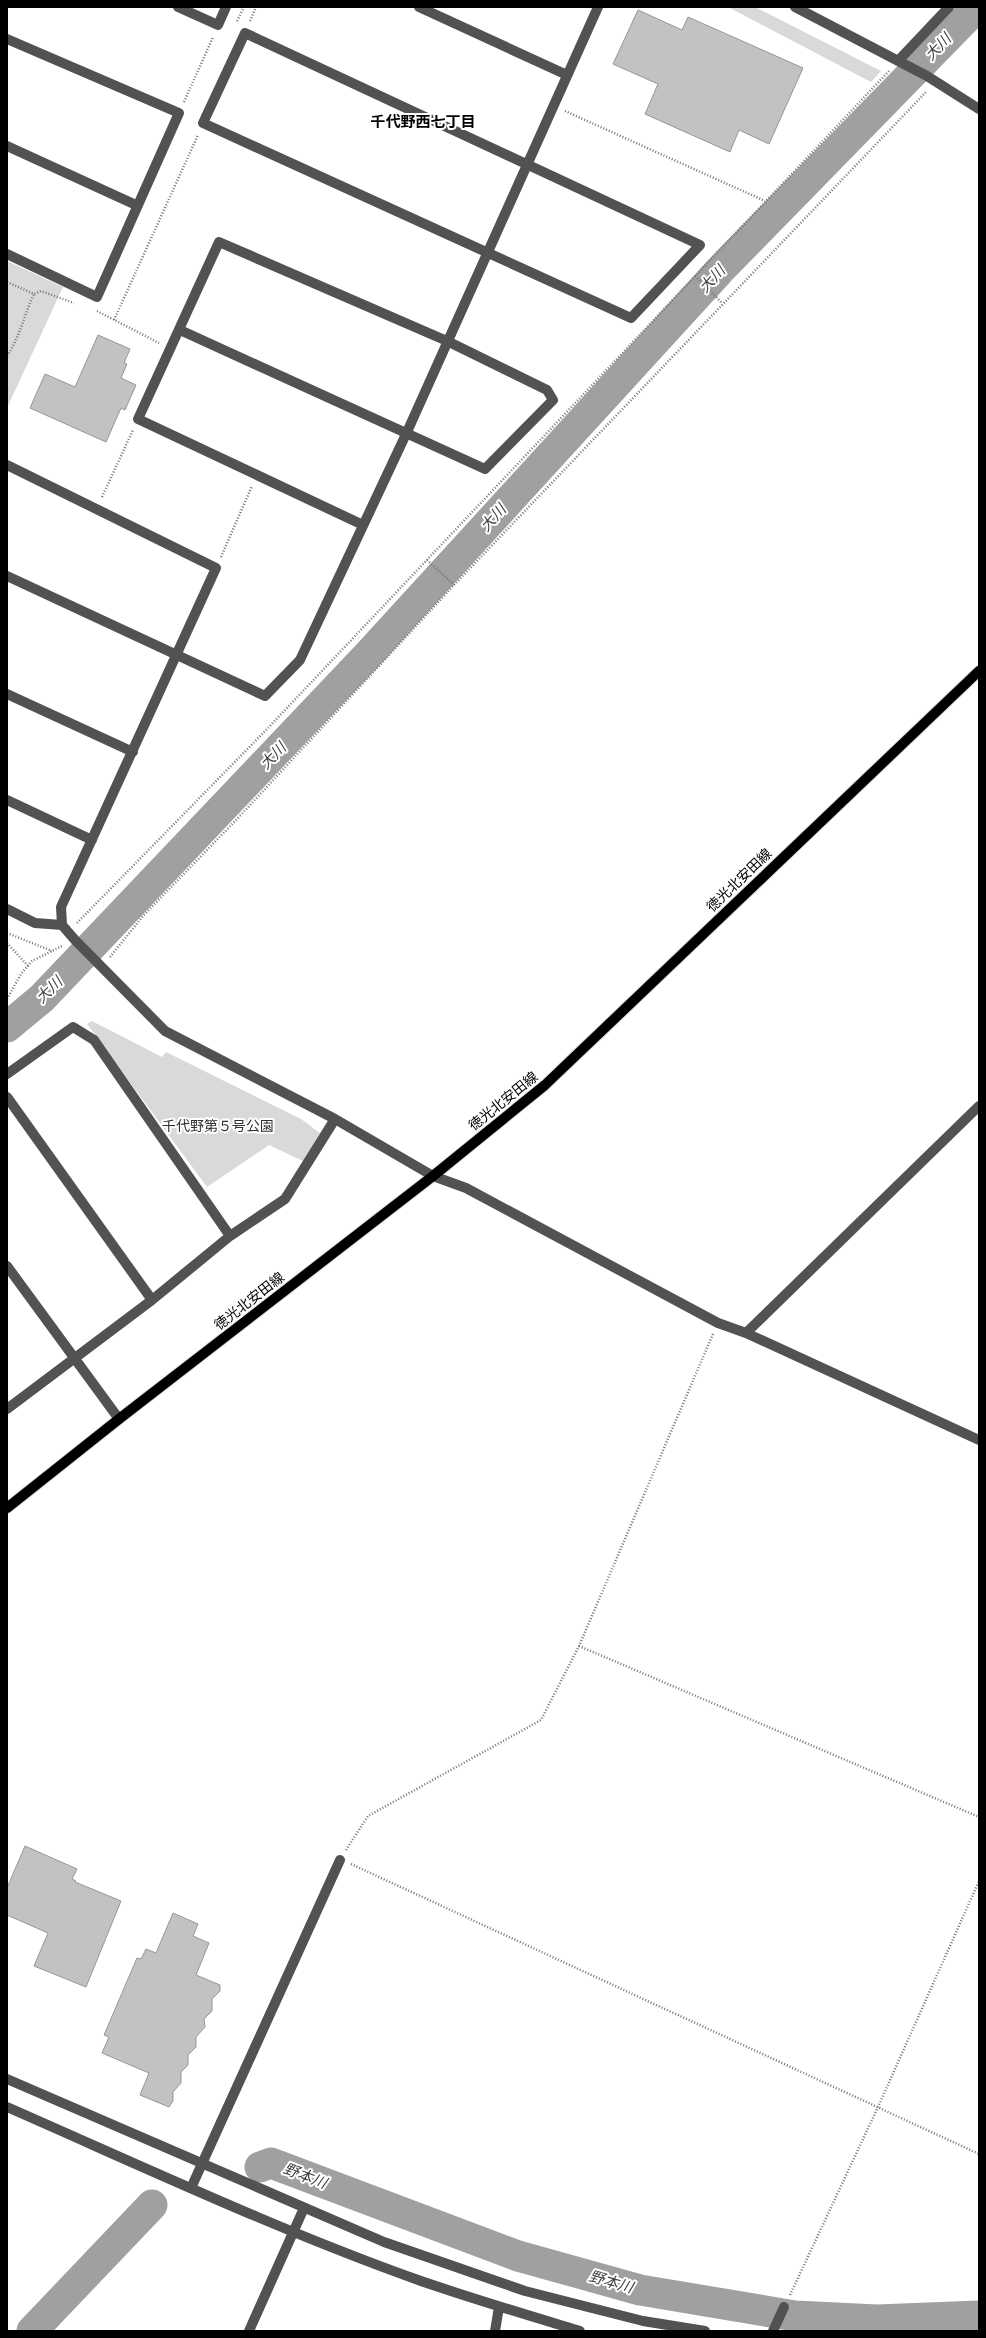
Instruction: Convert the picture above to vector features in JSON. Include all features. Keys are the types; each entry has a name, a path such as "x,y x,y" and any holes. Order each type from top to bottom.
{"main road":[{"name":"徳光北安田線","path":"7,1508 119,1419 433,1176 545,1085 979,670"}],"street":[{"path":"178,7 218,25 226,7"},
{"path":"419,7 567,75"},
{"path":"7,576 265,696 300,660 407,432 598,7"},
{"path":"795,7 926,76 979,109"},
{"path":"901,63 949,7"},
{"path":"245,33 526,165 700,245 631,318 486,254 203,124 245,33"},
{"path":"7,39 179,113 136,205 96,297 7,254"},
{"path":"7,146 136,205"},
{"path":"180,330 407,432 485,469 552,400 547,390 447,341 219,242 138,419 363,525"},
{"path":"7,466 216,568 61,907 68,932 165,1031 335,1119 433,1176 466,1188 718,1323 746,1332 979,1440"},
{"path":"7,694 133,752"},
{"path":"7,800 92,840"},
{"path":"7,910 35,923 68,932"},
{"path":"7,1074 73,1027 94,1040 230,1236"},
{"path":"7,1097 152,1300"},
{"path":"746,1332 979,1106"},
{"path":"7,1409 152,1300 230,1236 284,1199 335,1119"},
{"path":"7,1266 119,1419"},
{"path":"191,2188 340,1860"},
{"path":"7,2079 384,2242 525,2291 644,2321 705,2331"},
{"path":"7,2107 191,2188 294,2231 420,2280 499,2307 580,2331"},
{"path":"249,2331 304,2208"},
{"path":"495,2331 499,2307"},
{"path":"775,2328 784,2307"}],"path":[{"path":"179,113 218,25"},
{"path":"7,999 32,961 52,951 68,932 269,727 765,201 901,63"},
{"path":"98,963 239,817 454,585 721,303 936,82"},
{"path":"553,106 765,201"},
{"path":"114,320 203,124"},
{"path":"695,276 721,303"},
{"path":"7,282 34,294"},
{"path":"7,356 19,336 25,315 34,294 41,291 77,304"},
{"path":"92,309 170,348"},
{"path":"96,509 138,419"},
{"path":"216,568 257,475"},
{"path":"427,561 454,585"},
{"path":"7,932 52,951"},
{"path":"7,943 28,966"},
{"path":"718,1323 579,1646 541,1720 368,1816 340,1860 979,2154"},
{"path":"579,1646 979,1817"},
{"path":"784,2307 878,2107 979,1881"}],"green space":[{"path":"728,7 755,7 881,71 871,82"},
{"path":"7,261 63,287 7,408"},
{"name":"千代野第５号公園","path":"92,1021 162,1057 166,1052 301,1119 320,1133 303,1161 269,1145 207,1187 87,1024"}],"building":[{"path":"638,10 682,30 688,17 803,68 769,144 739,130 730,152 645,114 658,84 613,64"},
{"path":"98,335 130,349 124,363 127,364 121,378 136,385 125,410 121,408 106,442 30,408 45,374 75,387"},
{"path":"25,1846 77,1869 72,1879 76,1881 75,1882 121,1901 86,1987 34,1966 48,1933 7,1915 7,1888"},
{"path":"173,1913 198,1924 193,1936 209,1943 196,1975 220,1985 220,1991 212,1999 212,2011 204,2019 205,2027 196,2037 196,2047 188,2055 188,2065 181,2072 181,2083 173,2092 173,2101 169,2107 140,2095 149,2073 102,2053 109,2037 104,2035 137,1958 141,1959 146,1949 156,1953"}],"waterway":[{"name":"大川","path":"7,1027 42,998 368,655 721,269 977,7"},
{"name":"野本川","path":"260,2167 271,2163 518,2256 640,2290 795,2316 877,2320 979,2316"},
{"name":"野本川","path":"32,2331 152,2205"}],"district":[{"name":"千代野西七丁目","path":"423,122"}]}
